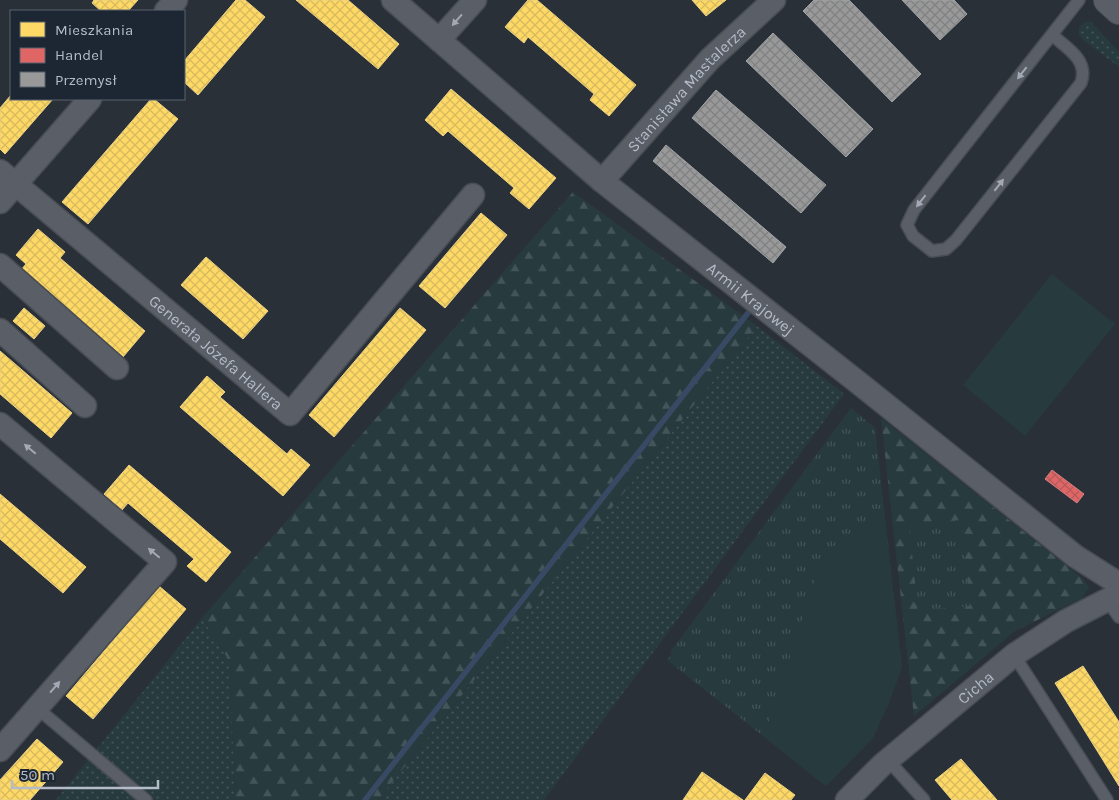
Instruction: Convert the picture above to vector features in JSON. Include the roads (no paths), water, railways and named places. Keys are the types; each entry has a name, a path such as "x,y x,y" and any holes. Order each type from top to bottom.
{"street":[{"path":"167,10 176,0"},
{"name":"Armii Krajowej","path":"394,0 602,181 852,377 1075,556 1116,599"},
{"path":"439,40 475,0"},
{"name":"Stanisława Mastalerza","path":"602,181 710,59 774,0"},
{"path":"1108,0 1119,10"},
{"path":"0,202 8,178 89,100"},
{"name":"Generała Józefa Hallera","path":"8,178 290,414 474,195"},
{"path":"0,265 117,368"},
{"path":"0,330 84,406"},
{"path":"0,424 164,562 0,750"},
{"name":"Cicha","path":"847,800 888,760 1014,655 1066,621 1116,599"}],"lane":[{"path":"1052,35 1082,63 1083,76 1081,83 956,240 946,249 932,251 913,236 909,230 907,225 910,217 1079,0"},
{"path":"1014,655 1107,800"},
{"path":"37,708 146,800"},
{"path":"888,760 924,800"}],"waterway":[{"path":"365,800 748,313"}]}
